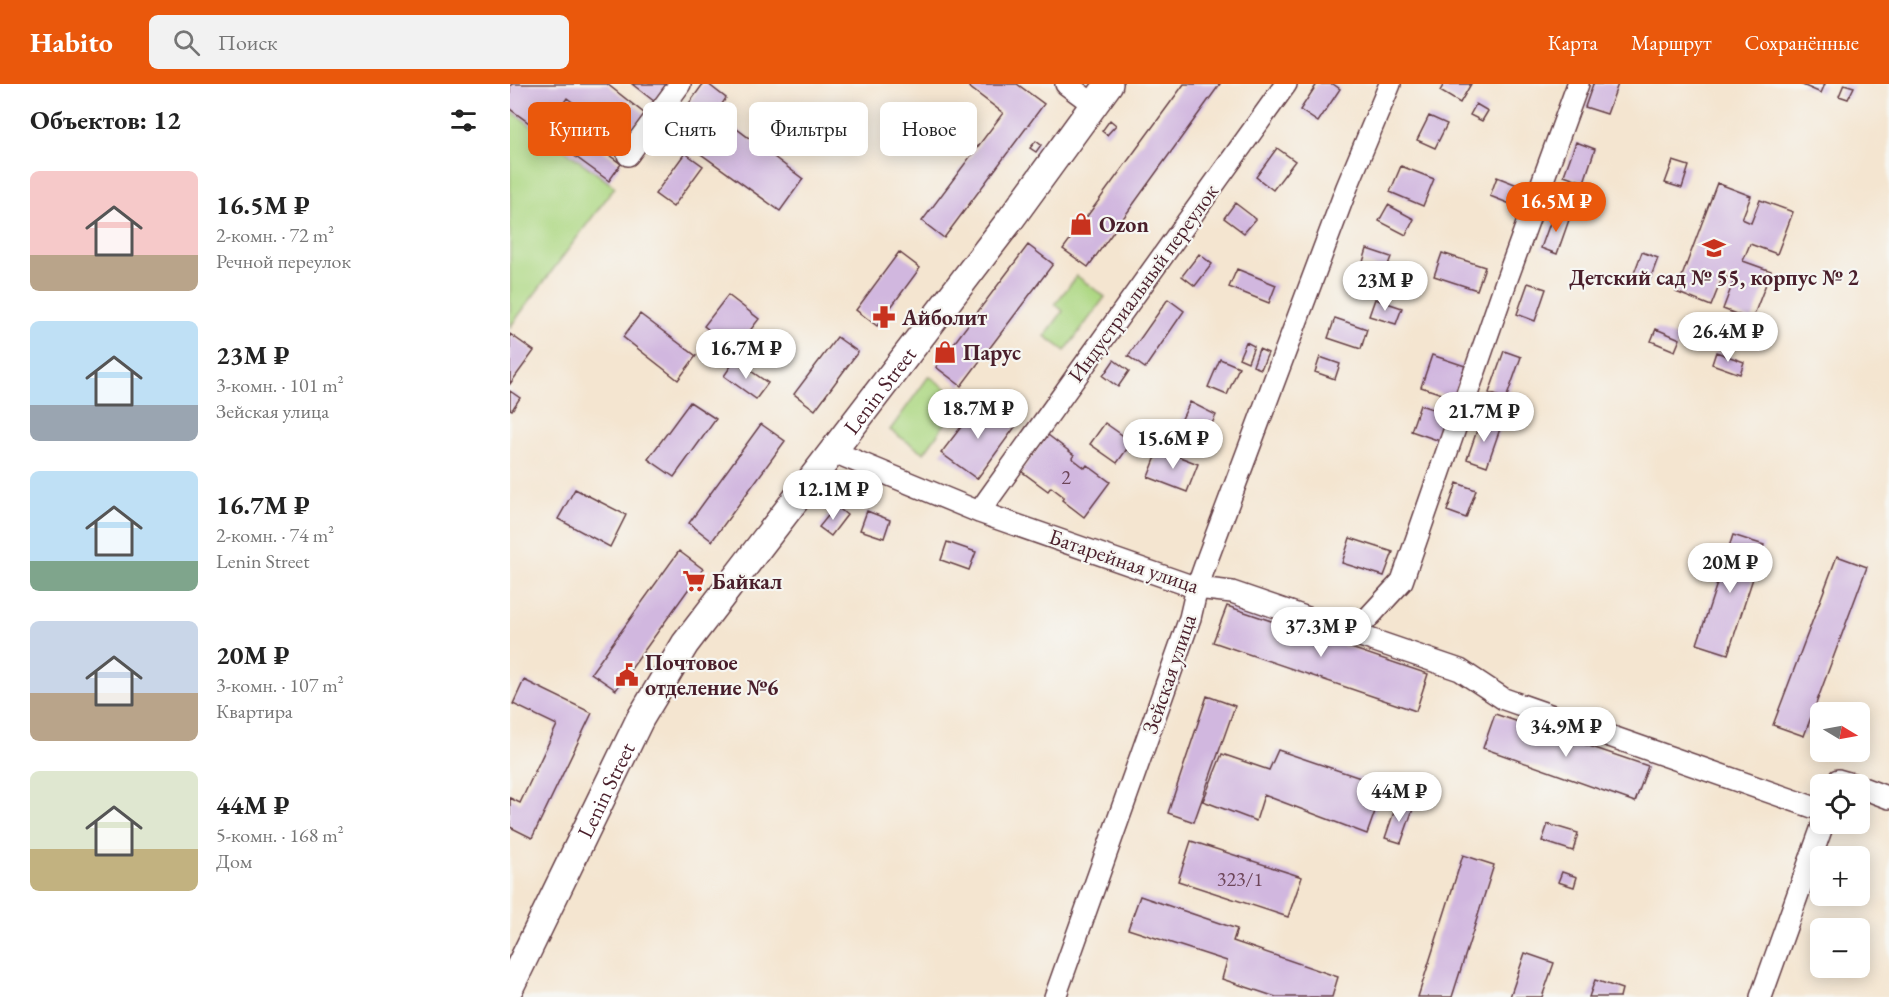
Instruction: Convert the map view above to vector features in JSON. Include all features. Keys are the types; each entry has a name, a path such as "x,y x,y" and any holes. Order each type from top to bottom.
{"main road":[{"name":"Lenin Street","path":"510,987 640,719 685,644 1010,220 1101,94"}],"street":[{"path":"631,151 680,84"},
{"path":"1066,84 1101,94"},
{"name":"Индустриальный переулок","path":"979,512 1286,84"},
{"name":"Зейская улица","path":"1055,997 1190,618 1197,588 1317,265 1390,84"},
{"path":"1354,633 1402,581 1508,276 1578,84"},
{"name":"Батарейная улица","path":"834,452 979,512 1197,588 1232,592 1460,670 1504,699 1810,806"},
{"path":"1870,791 1889,798"},
{"path":"1761,997 1819,834"}],"green space":[{"path":"510,110 528,123 528,156 573,156 615,187 510,327"},
{"path":"1077,276 1105,297 1065,351 1045,336 1063,311 1055,304"},
{"path":"929,376 962,400 924,453 890,430"}],"building":[{"path":"512,84 607,84 630,102 572,102 567,98 564,102 528,102 528,122 510,109 510,86"},
{"path":"632,84 668,84 655,102"},
{"path":"703,84 708,84 726,98 723,102 690,102"},
{"path":"971,84 1017,84 1044,104 944,238 922,221 971,156 977,156 977,148 1003,113 969,87"},
{"path":"1184,84 1220,84 1088,267 1063,249"},
{"path":"1317,84 1333,84 1340,89 1318,122 1300,110"},
{"path":"1444,84 1471,84 1460,103 1440,91"},
{"path":"1593,84 1618,84 1607,114 1585,107"},
{"path":"1800,84 1825,84 1821,93"},
{"path":"1844,84 1854,87 1848,99 1839,96"},
{"path":"631,103 643,112 643,117 631,133"},
{"path":"1476,104 1488,111 1482,121 1470,115"},
{"path":"1429,116 1447,124 1435,148 1417,140"},
{"path":"1110,120 1116,125 1107,135 1102,131"},
{"path":"737,129 749,138 749,156 773,156 803,179 780,211 704,156 737,156"},
{"path":"1036,141 1041,145 1036,152 1030,148"},
{"path":"1576,142 1595,149 1584,182 1564,175"},
{"path":"1277,148 1295,161 1273,190 1256,177"},
{"path":"575,156 610,156 621,164 609,181"},
{"path":"683,156 689,156 703,166 673,207 655,194"},
{"path":"1673,161 1689,166 1682,188 1665,183"},
{"path":"1401,166 1434,179 1423,206 1390,192"},
{"path":"1497,177 1525,188 1518,207 1490,196"},
{"path":"1717,183 1751,196 1742,219 1751,223 1760,200 1793,212 1777,254 1750,244 1743,261 1771,271 1752,320 1723,309 1734,280 1723,276 1711,306 1676,292"},
{"path":"1235,203 1256,219 1244,233 1224,218"},
{"path":"1388,205 1414,219 1406,235 1379,221"},
{"path":"1554,212 1570,217 1557,254 1541,248"},
{"path":"1028,245 1053,264 961,386 936,367"},
{"path":"1367,249 1391,257 1386,270 1363,262"},
{"path":"899,252 920,268 877,326 856,310"},
{"path":"1642,252 1658,258 1649,282 1633,276"},
{"path":"1442,253 1485,267 1477,290 1434,276"},
{"path":"1199,254 1212,264 1195,286 1182,276"},
{"path":"1237,269 1276,285 1269,303 1229,287"},
{"path":"1528,283 1546,289 1535,321 1517,314"},
{"path":"728,295 759,319 735,350 704,326"},
{"path":"1168,299 1184,311 1145,368 1128,356"},
{"path":"1375,299 1402,308 1396,324 1369,316"},
{"path":"640,314 696,356 678,380 623,337"},
{"path":"1335,318 1367,329 1361,349 1328,338"},
{"path":"1656,329 1680,339 1675,351 1651,341"},
{"path":"510,334 534,351 510,384"},
{"path":"837,337 858,352 815,410 794,394"},
{"path":"1246,342 1254,346 1248,362 1239,358"},
{"path":"1259,349 1268,353 1261,369 1253,366"},
{"path":"1504,351 1521,357 1506,399 1489,393"},
{"path":"1716,352 1744,362 1740,374 1712,364"},
{"path":"1432,355 1465,366 1454,398 1421,387"},
{"path":"1320,357 1340,364 1335,379 1315,372"},
{"path":"1220,359 1239,367 1227,395 1208,387"},
{"path":"735,360 768,383 756,399 724,376"},
{"path":"1114,360 1129,371 1118,387 1103,376"},
{"path":"510,391 520,398 512,410 510,409"},
{"path":"981,401 1015,427 977,479 941,453"},
{"path":"690,402 716,419 674,477 648,459"},
{"path":"1190,402 1216,415 1206,436 1180,423"},
{"path":"1420,405 1448,414 1440,441 1411,431"},
{"path":"1481,419 1501,426 1487,466 1467,459"},
{"path":"1105,423 1132,442 1117,463 1090,444"},
{"path":"761,424 785,441 712,541 689,523"},
{"path":"1048,435 1074,455 1072,458 1085,468 1087,465 1110,482 1084,517 1062,500 1064,497 1051,487 1048,491 1021,471"},
{"path":"1159,449 1198,464 1187,492 1148,477"},
{"path":"1457,483 1476,490 1466,518 1447,511"},
{"path":"575,489 626,515 610,547 558,519"},
{"path":"836,506 847,515 831,536 819,527"},
{"path":"867,511 890,520 884,538 860,530"},
{"path":"1733,535 1764,545 1728,654 1697,644"},
{"path":"1350,538 1393,552 1384,576 1342,563"},
{"path":"947,542 976,552 969,570 941,560"},
{"path":"679,551 703,569 616,690 591,673"},
{"path":"1837,556 1867,567 1817,702 1810,702 1810,720 1804,736 1773,725"},
{"path":"1227,606 1428,674 1416,711 1213,642"},
{"path":"524,680 592,713 532,838 510,827 510,798 520,803 557,725 513,704"},
{"path":"1207,696 1235,706 1194,822 1168,813"},
{"path":"1495,714 1648,766 1635,802 1483,748"},
{"path":"1278,750 1384,786 1367,834 1264,795 1256,821 1203,801 1222,754 1269,770"},
{"path":"1397,803 1413,809 1401,843 1385,838"},
{"path":"1548,824 1578,833 1573,851 1542,841"},
{"path":"1191,841 1302,877 1288,917 1178,881"},
{"path":"1463,855 1494,865 1452,997 1418,997"},
{"path":"1562,872 1577,877 1574,887 1558,882"},
{"path":"1140,896 1237,929 1233,941 1338,977 1332,997 1276,997 1222,979 1227,961 1128,929"},
{"path":"1525,953 1554,963 1542,997 1510,997"},
{"path":"1595,980 1622,989 1620,997 1589,997"}],"place":[{"name":"Ozon","path":"1081,224"},
{"name":"Детский сад № 55, корпус № 2","path":"1714,248"},
{"name":"Айболит","path":"884,317"},
{"name":"Парус","path":"945,352"},
{"name":"Байкал","path":"694,581"},
{"name":"Почтовое отделение №6","path":"627,675"}]}
